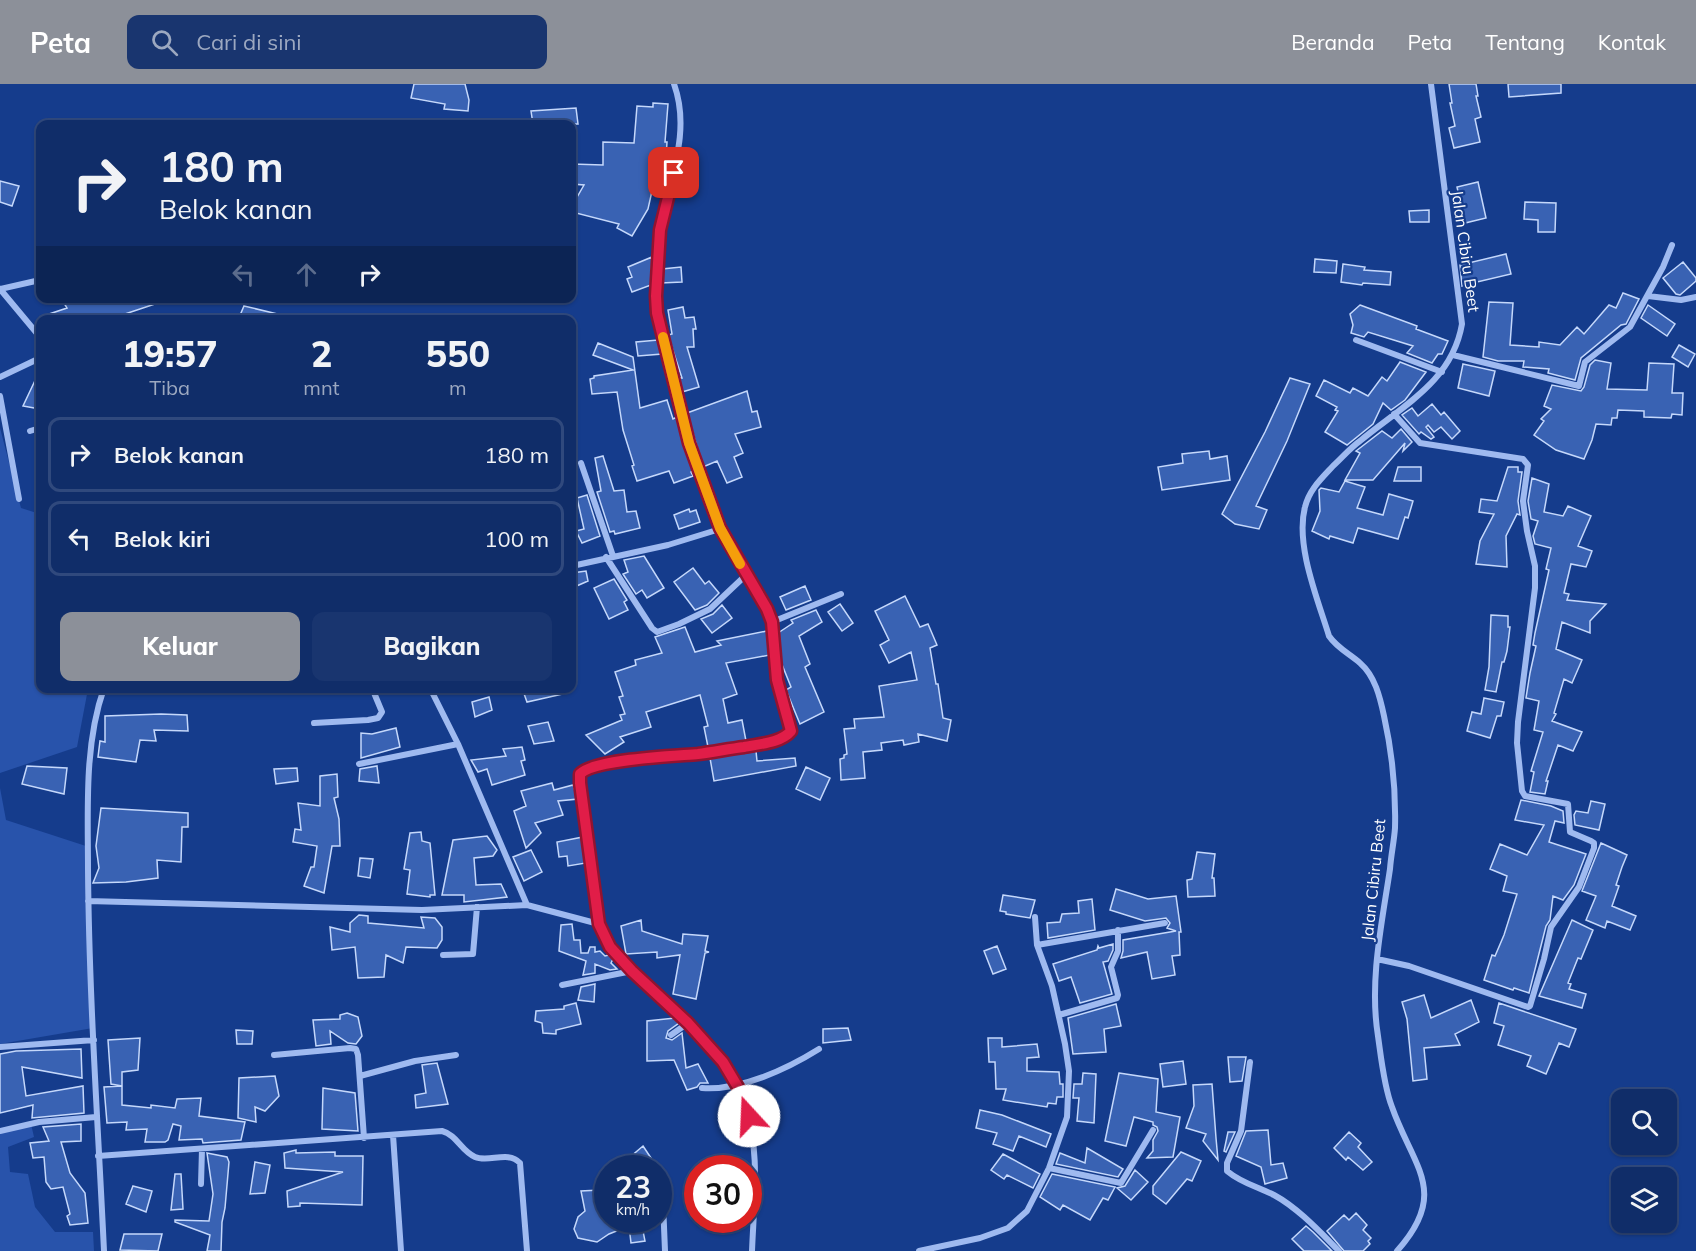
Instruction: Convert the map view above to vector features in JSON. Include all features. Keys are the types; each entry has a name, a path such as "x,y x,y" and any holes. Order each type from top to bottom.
{"street":[{"path":"674,84 680,110 680,144 660,230 657,313 689,443 720,528 767,609 772,622 777,680 791,729 787,736 762,744 605,764 584,770 580,774 599,924 610,947 632,971 688,1023 723,1062 742,1094 753,1138 755,1193 752,1251"},
{"name":"Jalan Cibiru Beet","path":"1397,1251 1418,1222 1423,1208 1423,1186 1420,1168 1391,1106 1377,1033 1377,959 1395,829 1393,762 1379,694 1371,677 1361,664 1335,644 1329,636 1309,569 1303,536 1305,508 1312,490 1357,442 1426,389 1442,372 1459,340 1462,324 1431,84"},
{"path":"1453,355 1579,386 1585,362 1630,327 1664,267 1672,245"},
{"path":"36,281 0,289 36,332"},
{"path":"1648,296 1682,300 1696,297"},
{"path":"1356,340 1442,372"},
{"path":"0,377 36,360"},
{"path":"0,396 20,499"},
{"path":"1377,959 1409,966 1530,1006 1551,927 1579,887 1594,848 1594,843 1591,841 1570,832 1569,804 1525,796 1522,791 1517,743 1518,722 1535,588 1535,566 1523,501 1528,465 1523,459 1420,443 1394,414"},
{"path":"30,430 36,429"},
{"path":"581,463 610,556 652,628 657,632 702,614 718,603 746,575"},
{"path":"576,565 668,544 720,528"},
{"path":"772,622 841,594"},
{"path":"103,693 94,728 90,767 88,901 96,1117 104,1251"},
{"path":"314,723 378,718 382,712 374,693"},
{"path":"432,693 458,744 527,904"},
{"path":"359,764 458,744"},
{"path":"88,901 422,910 527,904 599,924"},
{"path":"443,955 473,954 477,907"},
{"path":"919,1251 980,1238 1008,1228 1027,1211 1049,1168 1067,1117 1069,1071 1052,986 1037,945 1035,917"},
{"path":"1037,945 1165,923"},
{"path":"1059,1015 1117,998 1111,967 1118,951 1118,930"},
{"path":"562,985 632,971"},
{"path":"671,1035 688,1023"},
{"path":"0,1047 94,1040"},
{"path":"274,1055 356,1049 364,1138"},
{"path":"702,1088 715,1089 737,1085 799,1062 819,1049"},
{"path":"360,1076 415,1061 456,1054"},
{"path":"1250,1062 1240,1131 1227,1163 1227,1172 1235,1178 1275,1195 1288,1204 1339,1251"},
{"path":"0,1131 39,1122 96,1117"},
{"path":"1049,1168 1121,1183 1153,1130"},
{"path":"98,1156 442,1131 450,1133 469,1154 478,1158 511,1157 520,1163 527,1251"},
{"path":"393,1135 401,1251"},
{"path":"201,1185 202,1149"},
{"path":"664,1233 665,1251"}],"shaded area":[{"path":"0,428 21,508 36,513 36,693 87,693 77,747 0,773"},
{"path":"0,788 6,820 89,847 93,1028 0,1044"},
{"path":"31,1124 34,1137 8,1147 10,1172 28,1174 35,1207 55,1232 93,1232 94,1251 0,1251 0,1132"}],"building":[{"path":"414,84 465,84 469,100 468,111 444,109 445,104 411,98"},
{"path":"1449,84 1476,84 1481,117 1475,119 1480,142 1454,148 1449,128 1455,126"},
{"path":"1508,84 1561,84 1561,93 1509,97"},
{"path":"653,103 668,104 666,158 651,158 652,191 648,209 632,236 617,228 619,224 576,213 576,199 584,185 576,184 576,164 603,165 603,142 634,143 637,106 653,107"},
{"path":"576,108 578,124 576,120 532,120 531,111"},
{"path":"0,181 19,186 12,206 0,202"},
{"path":"1478,182 1486,218 1465,223 1457,187"},
{"path":"1525,202 1556,203 1555,232 1538,232 1538,220 1524,219"},
{"path":"1429,210 1429,222 1410,222 1409,211"},
{"path":"1506,254 1511,274 1473,281 1462,286 1460,265"},
{"path":"652,257 651,285 632,292 627,279 632,277 628,267"},
{"path":"1315,259 1337,261 1336,273 1314,272"},
{"path":"1683,262 1696,281 1680,295 1676,294 1663,278"},
{"path":"1343,264 1365,267 1364,270 1391,272 1390,285 1341,282"},
{"path":"681,267 682,282 661,283 662,269"},
{"path":"1623,293 1639,299 1626,324 1621,325 1581,358 1575,380 1548,373 1549,369 1523,367 1524,361 1498,361 1483,357 1489,302 1513,303 1510,345 1539,347 1539,342 1560,345 1577,327 1584,334 1609,305 1616,308"},
{"path":"64,303 158,303 122,315 46,315 67,308"},
{"path":"1360,305 1417,326 1416,329 1448,341 1442,354 1438,354 1432,363 1407,353 1413,346 1368,332 1364,337 1351,333 1353,325 1350,314"},
{"path":"1648,305 1675,324 1667,336 1641,318"},
{"path":"244,306 282,315 240,315"},
{"path":"683,307 685,318 694,317 696,329 693,329 694,347 687,347 699,387 682,392 679,378 682,378 668,335 672,334 668,310"},
{"path":"658,340 662,354 638,356 636,342"},
{"path":"598,343 633,357 640,408 667,400 673,419 677,417 693,476 674,483 669,471 637,481 623,430 617,392 592,394 590,379 594,376 633,370 593,355"},
{"path":"1679,345 1695,354 1688,367 1672,357"},
{"path":"1595,360 1611,363 1607,389 1647,390 1649,363 1674,364 1672,393 1683,393 1682,415 1672,414 1671,418 1644,417 1644,411 1618,410 1617,418 1612,418 1611,425 1596,424 1584,459 1556,450 1534,435 1544,421 1541,419 1551,409 1544,406 1552,385 1581,391 1590,365"},
{"path":"1400,362 1426,372 1405,400 1391,410 1383,403 1373,424 1347,445 1325,432 1338,411 1335,410 1337,407 1316,396 1324,380 1350,393 1353,388 1368,396 1382,377 1387,381"},
{"path":"1463,364 1495,371 1489,396 1458,388"},
{"path":"36,378 36,408 23,406"},
{"path":"1290,378 1310,384 1287,441 1256,506 1267,510 1259,529 1235,524 1222,514"},
{"path":"747,391 752,412 757,411 761,427 735,434 743,453 734,457 742,477 727,483 717,461 703,467 687,413"},
{"path":"1432,404 1441,415 1444,412 1460,431 1452,439 1441,427 1434,432 1428,425 1426,427 1434,437 1431,439 1421,432 1419,434 1402,415 1412,408 1418,416"},
{"path":"1401,429 1412,442 1403,451 1405,443 1373,480 1345,480 1360,453 1356,451 1382,431 1392,438"},
{"path":"1209,451 1210,459 1227,456 1230,480 1162,490 1158,467 1183,463 1182,454"},
{"path":"603,456 614,491 624,490 627,512 636,511 640,528 615,534 614,531 610,532 597,492 601,491 595,458"},
{"path":"1398,467 1421,467 1421,481 1394,481"},
{"path":"1508,467 1518,467 1518,472 1522,472 1518,501 1520,515 1517,514 1506,536 1507,567 1476,564 1480,541 1494,514 1479,512 1481,499 1497,501"},
{"path":"1532,478 1549,484 1544,512 1563,516 1568,506 1591,516 1578,546 1592,551 1586,567 1571,564 1564,593 1569,594 1567,600 1606,604 1590,621 1590,633 1562,622 1556,649 1582,660 1572,683 1564,679 1554,713 1556,714 1552,721 1582,732 1573,751 1558,745 1546,781 1548,781 1545,794 1530,792 1534,772 1531,771 1543,732 1534,730 1539,701 1526,698 1536,646 1533,645 1535,633 1549,570 1546,569 1551,548 1535,544 1533,536 1538,521 1531,519 1528,501"},
{"path":"1345,481 1365,487 1357,508 1383,515 1389,494 1413,501 1398,539 1358,528 1353,543 1330,536 1329,539 1312,531 1320,511 1319,490 1321,488 1339,492"},
{"path":"587,495 600,536 582,543 576,531 584,529 577,498"},
{"path":"689,509 690,512 696,510 700,522 679,529 674,515"},
{"path":"644,556 664,588 647,598 642,590 636,594 623,574 628,572 624,560"},
{"path":"693,568 705,584 709,581 719,593 707,605 695,610 674,582"},
{"path":"586,571 588,581 576,586 576,572"},
{"path":"614,579 627,600 624,602 628,610 609,619 594,588"},
{"path":"805,586 811,600 786,610 780,597"},
{"path":"905,596 920,627 928,624 937,645 930,648 943,718 951,720 947,741 918,734 919,742 904,745 903,740 881,743 882,750 863,752 865,778 841,780 840,759 847,754 844,729 855,728 854,719 884,717 879,686 917,680 911,652 889,663 880,645 889,640 875,611"},
{"path":"840,604 853,623 842,631 828,612"},
{"path":"722,605 732,618 712,633 701,619 713,614"},
{"path":"816,610 822,622 799,636 810,664 805,667 824,712 800,724 786,690 791,687 781,662 778,633 793,623 791,620"},
{"path":"1491,615 1508,616 1508,627 1510,627 1507,651 1504,662 1502,662 1496,692 1485,690 1489,667"},
{"path":"685,627 695,652 721,645 717,641 767,631 770,655 726,663 737,694 723,699 728,723 742,720 746,741 708,747 704,727 708,726 700,695 646,712 651,727 620,737 624,742 605,754 586,735 622,720 620,715 625,714 619,697 623,696 615,672 636,665 635,660 662,653 655,637"},
{"path":"524,693 563,693 563,694 527,702"},
{"path":"489,697 492,710 475,717 472,702"},
{"path":"1484,698 1504,702 1501,716 1497,716 1490,738 1467,731 1472,712 1481,714"},
{"path":"187,715 188,731 154,730 156,741 140,740 136,762 98,757 100,741 105,742 105,716"},
{"path":"548,722 554,741 534,744 528,726"},
{"path":"396,728 400,747 361,758 361,733 372,734"},
{"path":"522,747 525,760 521,761 525,775 492,785 487,769 478,772 471,760 506,756 503,749"},
{"path":"756,751 757,761 795,758 796,766 714,781 710,758"},
{"path":"27,766 67,768 64,794 22,784"},
{"path":"377,766 379,783 359,781 360,769"},
{"path":"806,767 830,778 820,800 796,789"},
{"path":"297,768 298,781 276,784 274,769"},
{"path":"337,774 338,797 334,798 339,819 340,846 332,846 324,893 304,886 311,867 314,867 317,846 293,842 295,829 301,830 298,803 320,806 320,776"},
{"path":"552,783 554,790 573,785 578,799 558,801 563,815 535,823 541,833 526,848 514,811 526,806 521,791"},
{"path":"1521,800 1563,811 1564,823 1555,821 1549,842 1586,854 1574,885 1563,900 1553,896 1550,920 1546,926 1529,993 1484,980 1492,955 1495,956 1504,935 1517,894 1503,891 1507,876 1490,869 1500,844 1527,855 1544,825 1515,820"},
{"path":"1591,801 1605,804 1599,830 1575,825 1576,811 1588,813"},
{"path":"101,808 188,813 188,827 182,827 181,862 157,860 158,878 93,883 99,868 96,846"},
{"path":"421,832 422,841 430,843 435,895 430,895 430,897 407,894 410,870 404,869 410,833"},
{"path":"487,836 497,850 493,856 474,858 476,885 501,884 507,897 464,902 464,895 442,895 453,840"},
{"path":"583,837 586,863 568,866 567,856 559,857 557,842"},
{"path":"1601,843 1627,855 1616,885 1619,886 1612,906 1636,916 1630,930 1607,921 1605,928 1586,920 1596,896 1582,891"},
{"path":"531,850 542,872 524,881 513,857"},
{"path":"1197,852 1215,854 1212,878 1214,878 1215,896 1188,897 1187,880 1192,879"},
{"path":"360,858 373,859 370,878 358,876"},
{"path":"1116,889 1148,899 1176,896 1181,932 1179,932 1180,955 1172,956 1175,975 1152,979 1147,952 1121,958 1123,940 1176,931 1167,928 1170,923 1166,918 1145,921 1110,910"},
{"path":"1003,895 1035,900 1030,918 1000,911"},
{"path":"1092,899 1095,930 1048,938 1047,923 1060,922 1062,914 1079,913 1078,901"},
{"path":"359,915 368,916 368,923 424,928 421,917 435,918 442,927 442,940 437,948 406,947 403,963 386,955 384,977 358,978 355,947 332,950 330,927 350,932 350,923"},
{"path":"641,920 642,931 682,944 683,934 708,936 705,951 709,952 705,953 696,999 673,994 680,955 657,958 657,952 626,954 621,926"},
{"path":"1572,920 1593,930 1568,983 1571,984 1569,989 1586,994 1582,1008 1539,996"},
{"path":"572,924 574,940 580,940 581,953 588,953 590,947 595,947 595,952 600,951 613,959 611,963 617,969 610,970 595,964 595,973 583,975 586,961 559,951 561,925"},
{"path":"1113,944 1108,961 1103,962 1112,994 1080,1003 1071,977 1059,981 1053,964 1097,950 1098,946 1099,948"},
{"path":"997,946 1006,969 993,974 984,951"},
{"path":"595,984 594,1002 578,1000 581,987"},
{"path":"1424,995 1431,1018 1471,1000 1479,1022 1455,1034 1460,1045 1424,1048 1427,1079 1413,1081 1407,1019 1402,1002"},
{"path":"576,1003 581,1024 556,1030 556,1034 543,1033 542,1023 535,1021 536,1011 564,1009 564,1006"},
{"path":"1499,1003 1576,1029 1569,1047 1559,1043 1546,1074 1527,1066 1531,1056 1498,1045 1504,1026 1494,1023"},
{"path":"1116,1004 1121,1026 1104,1029 1106,1052 1073,1054 1068,1018"},
{"path":"347,1013 358,1017 362,1036 356,1044 348,1043 330,1031 331,1044 316,1046 313,1020 340,1019 340,1015"},
{"path":"675,1018 679,1023 668,1031 666,1038 672,1040 682,1033 686,1068 698,1064 708,1083 700,1083 697,1087 687,1090 674,1060 647,1061 647,1021"},
{"path":"848,1028 851,1040 823,1043 823,1029"},
{"path":"236,1030 253,1031 252,1044 237,1044"},
{"path":"140,1038 138,1070 122,1072 122,1086 111,1084 108,1040"},
{"path":"988,1038 1002,1038 1002,1047 1037,1044 1039,1057 1027,1058 1027,1071 1059,1072 1060,1084 1063,1084 1063,1097 1057,1097 1056,1104 1048,1103 1047,1107 1003,1100 1006,1089 996,1089 995,1062 989,1062"},
{"path":"81,1049 82,1078 22,1067 26,1096 83,1086 84,1113 32,1118 33,1105 0,1113 0,1054 16,1051"},
{"path":"1228,1057 1246,1057 1242,1081 1230,1082"},
{"path":"1183,1061 1186,1084 1163,1087 1160,1064"},
{"path":"437,1063 448,1104 416,1108 415,1095 426,1093 422,1065"},
{"path":"1083,1073 1096,1074 1094,1123 1077,1121 1079,1098 1073,1098 1074,1084 1082,1084"},
{"path":"1119,1073 1158,1079 1156,1112 1180,1117 1173,1157 1147,1158 1153,1151 1153,1140 1158,1131 1157,1127 1153,1125 1153,1122 1134,1117 1126,1146 1105,1141"},
{"path":"275,1076 279,1096 265,1111 255,1107 256,1122 238,1118 239,1078"},
{"path":"1212,1084 1218,1160 1203,1141 1206,1134 1186,1128 1194,1106 1193,1085"},
{"path":"122,1086 122,1105 175,1108 177,1099 201,1098 199,1116 245,1122 241,1140 203,1143 202,1139 179,1140 181,1126 173,1124 168,1140 165,1142 145,1142 147,1129 126,1130 127,1122 107,1123 104,1087"},
{"path":"323,1088 355,1093 358,1131 322,1129"},
{"path":"738,1103 739,1117 724,1119 723,1105"},
{"path":"980,1110 1002,1115 1051,1134 1046,1147 1019,1136 1013,1151 993,1144 997,1133 976,1128"},
{"path":"81,1124 81,1141 61,1142 70,1173 85,1193 88,1223 70,1225 67,1216 70,1214 63,1187 51,1189 46,1182 44,1157 33,1158 30,1143 49,1141 43,1127"},
{"path":"1268,1130 1271,1165 1283,1163 1287,1178 1265,1184 1261,1167 1236,1156 1246,1131"},
{"path":"1228,1132 1235,1132 1226,1152 1224,1151"},
{"path":"1349,1132 1361,1143 1358,1147 1372,1162 1363,1170 1348,1157 1346,1160 1334,1148"},
{"path":"643,1146 649,1155 632,1155"},
{"path":"1087,1148 1123,1169 1118,1177 1056,1164 1060,1153 1085,1163"},
{"path":"296,1150 296,1153 335,1152 335,1156 363,1156 362,1205 300,1203 300,1206 288,1207 287,1191 343,1172 285,1168 284,1153"},
{"path":"1181,1152 1201,1161 1192,1181 1187,1179 1166,1204 1153,1194 1153,1186"},
{"path":"207,1153 227,1157 229,1162 221,1251 207,1251 210,1235 175,1222 175,1220 209,1221 213,1194"},
{"path":"1003,1154 1040,1174 1033,1188 1007,1175 1004,1179 991,1170"},
{"path":"255,1162 270,1165 265,1193 250,1194"},
{"path":"1135,1170 1148,1182 1131,1200 1117,1188 1125,1186"},
{"path":"175,1174 181,1174 183,1209 171,1210"},
{"path":"1052,1174 1115,1187 1108,1200 1103,1198 1090,1220 1063,1205 1060,1210 1040,1197"},
{"path":"133,1186 152,1191 146,1212 126,1204"},
{"path":"594,1190 594,1233 612,1233 597,1242 578,1238 574,1229 578,1217 585,1211 581,1191"},
{"path":"1356,1213 1367,1225 1363,1230 1371,1238 1368,1241 1370,1244 1363,1251 1344,1251 1327,1231 1344,1215 1349,1220"},
{"path":"1306,1226 1332,1251 1304,1251 1292,1239"},
{"path":"630,1233 643,1233 645,1241 631,1243"},
{"path":"124,1234 162,1234 158,1251 120,1250"}],"slow traffic":[{"path":"663,337 689,443 720,528 740,564"}],"route":[{"path":"674,173 660,230 657,313 689,443 720,528 752,587 767,609 772,622 777,680 791,731 787,736 762,744 605,764 584,770 580,774 580,783 599,924 610,947 632,971 688,1023 723,1062 742,1094 749,1116"}]}
